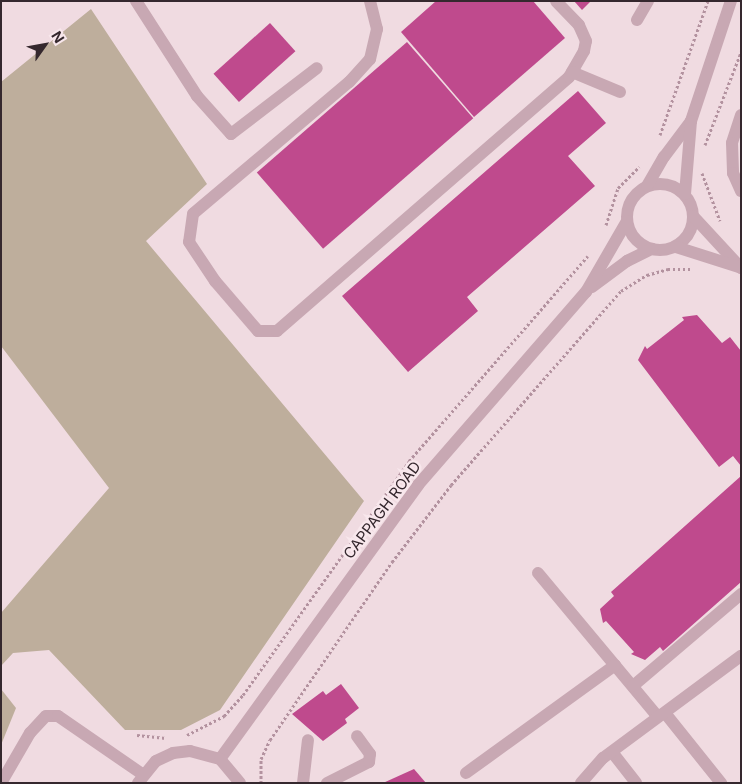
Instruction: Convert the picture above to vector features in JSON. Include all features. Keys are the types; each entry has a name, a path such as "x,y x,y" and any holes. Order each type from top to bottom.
{"street":[{"path":"136,1 197,96 231,134 317,68"},
{"path":"370,1 378,29 370,59 349,82 193,214 189,242 215,281 258,332 277,331 572,72 586,41 579,25 556,1"},
{"path":"637,20 648,1"},
{"name":"CAPPAGH ROAD","path":"693,216 685,194 691,121 731,1"},
{"path":"572,72 620,92"},
{"path":"741,115 732,143 733,173 741,191"},
{"name":"CAPPAGH ROAD","path":"586,292 627,220 631,200 647,186 664,157 691,121"},
{"path":"647,186 668,185 685,194"},
{"path":"693,216 690,231 676,247 740,267"},
{"path":"693,216 740,267"},
{"path":"627,220 636,240 652,249"},
{"name":"CAPPAGH ROAD","path":"220,759 418,485 586,292 626,261 652,249 676,247"},
{"path":"538,573 633,686 721,783"},
{"path":"633,686 741,594"},
{"path":"581,783 612,752 741,656"},
{"path":"466,773 615,665"},
{"path":"2,783 30,734 46,716 58,716 140,778 156,761 173,753 190,751 220,759 240,783"},
{"path":"327,783 369,762 370,754 357,736"},
{"path":"303,783 308,740"},
{"path":"612,752 636,783"}],"path":[{"path":"656,145 671,111 708,1"},
{"path":"604,230 618,188 646,160"},
{"path":"177,737 206,728 224,716 243,695 404,468 592,251"},
{"path":"262,783 262,759 270,740 392,562 451,485 621,292 647,275 668,269 693,269"},
{"path":"138,735 169,738"}],"shaded area":[{"path":"91,9 207,184 146,241 364,501 220,710 181,730 125,730 49,650 13,653 1,666 1,613 109,488 1,346 1,82"},
{"path":"1,689 16,708 1,745"}],"building":[{"path":"436,1 533,1 565,38 474,117 401,32"},
{"path":"574,1 591,1 582,10"},
{"path":"270,23 295,51 239,102 214,74"},
{"path":"407,42 473,118 323,249 257,173"},
{"path":"578,91 606,123 568,156 595,186 467,297 478,311 408,372 342,296"},
{"path":"697,315 722,343 730,337 741,351 741,466 733,456 719,467 638,360 645,346 647,349 684,320 682,317"},
{"path":"741,476 741,582 663,651 660,647 645,660 631,654 634,652 606,621 603,623 600,609 614,596 611,592"},
{"path":"341,684 359,708 345,719 347,723 323,741 292,714 323,691 326,695"},
{"path":"414,769 426,783 383,783"}]}
